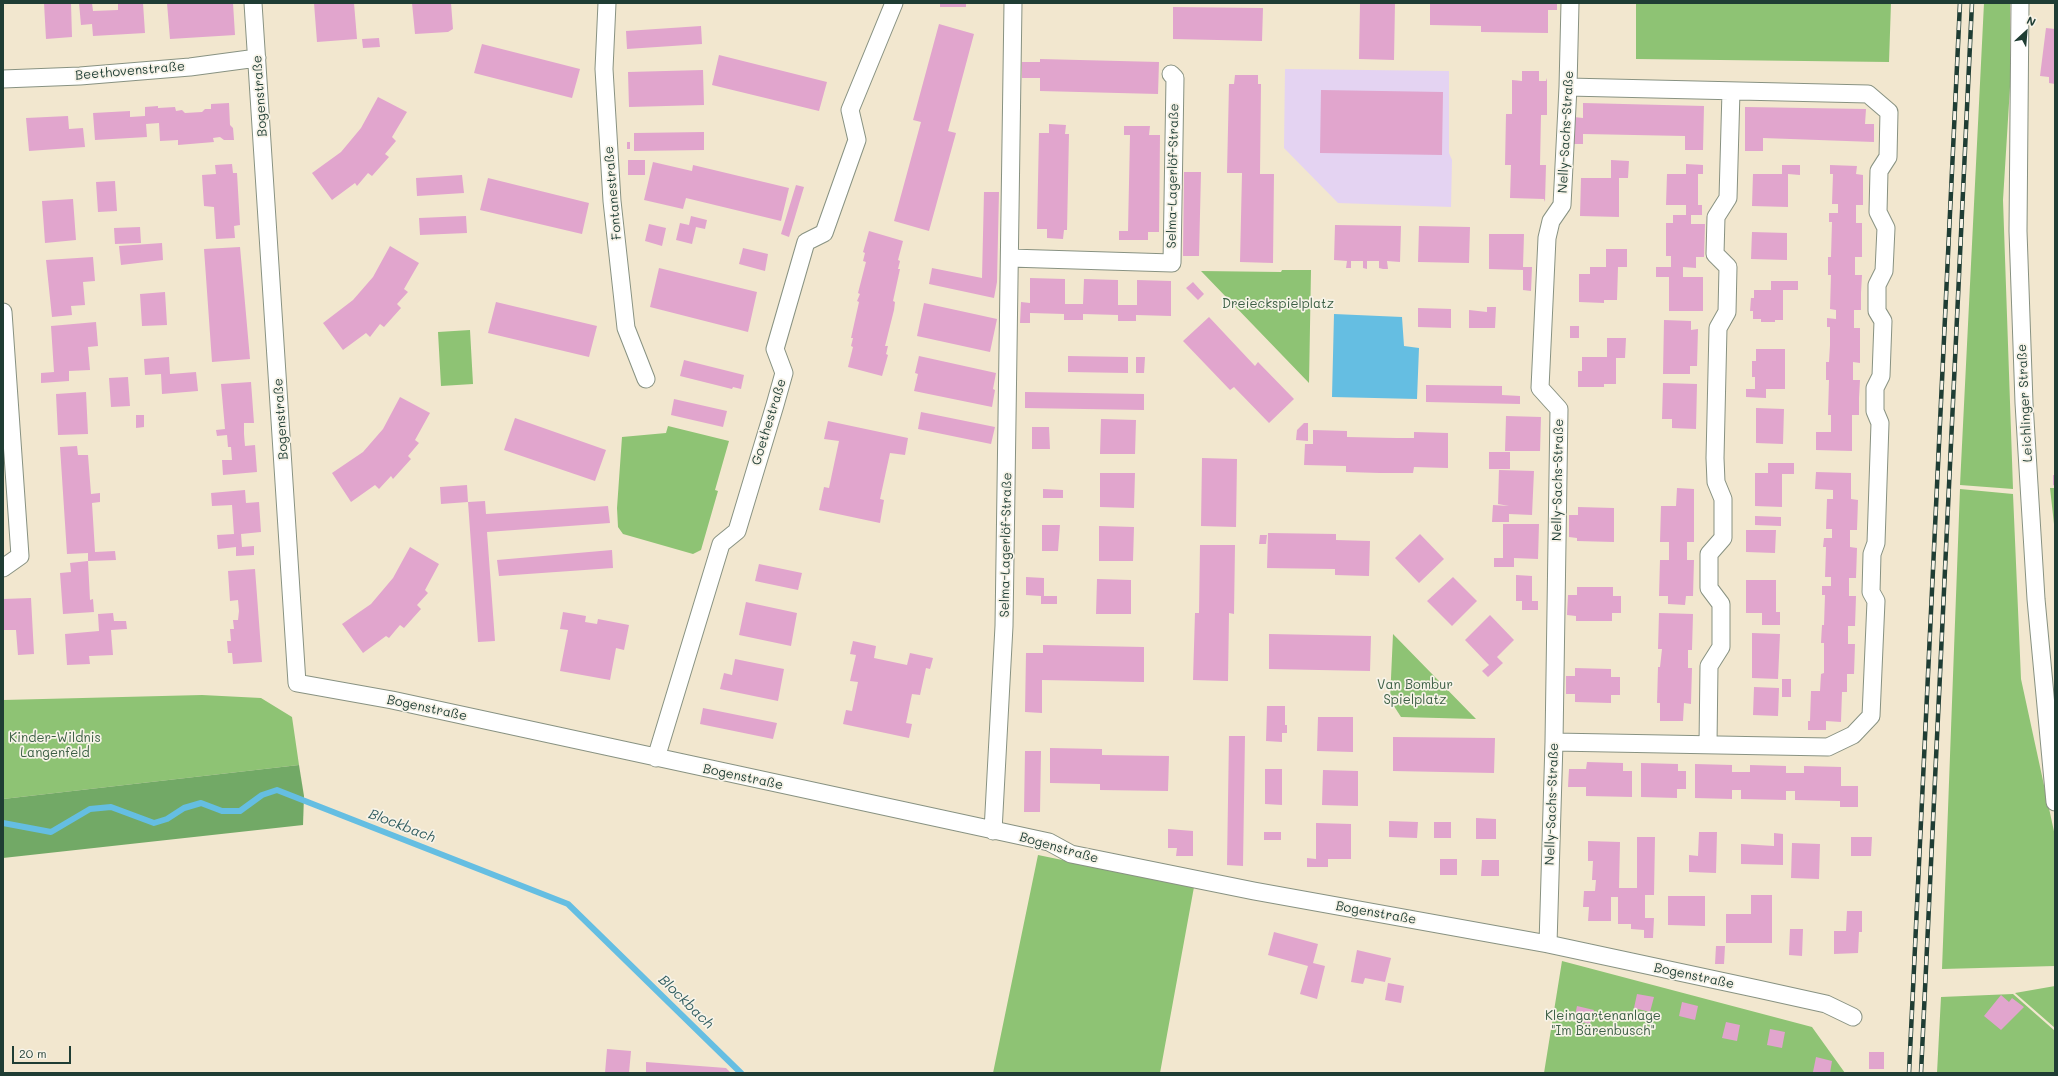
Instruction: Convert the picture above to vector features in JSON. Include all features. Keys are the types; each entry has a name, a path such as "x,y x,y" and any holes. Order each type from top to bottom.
{"street":[{"name":"Bogenstraße","path":"253,3 297,683 392,700 1049,842 1071,854 1078,856 1254,891 1548,944 1826,1004 1853,1017"},
{"name":"Fontanestraße","path":"607,3 604,69 612,201 626,328 646,379"},
{"name":"Goethestraße","path":"656,758 720,544 736,531 777,398 784,373 775,350 806,242 824,233 857,140 850,110 894,3"},
{"name":"Selma-Lagerlöf-Straße","path":"993,831 1004,626 1013,3"},
{"name":"Nelly-Sachs-Straße","path":"1548,944 1554,742 1559,409 1540,388 1547,238 1551,221 1562,205 1568,87 1570,3"},
{"name":"Leichlinger Straße","path":"2020,3 2018,231 2024,403 2036,599 2055,802"},
{"name":"Beethovenstraße","path":"3,79 80,76 190,67 257,58"},
{"name":"Selma-Lagerlöf-Straße","path":"1010,258 1172,263 1175,78 1171,74"},
{"path":"1554,742 1828,747 1853,736 1871,716 1876,601 1870,592 1872,554 1876,543 1880,423 1875,411 1875,388 1881,376 1883,321 1877,310 1877,284 1884,271 1886,228 1878,212 1878,171 1888,157 1889,112 1868,94 1568,87"},
{"path":"1708,744 1709,666 1721,647 1721,604 1709,588 1710,554 1723,538 1723,499 1716,482 1715,458 1718,328 1727,312 1728,267 1715,254 1716,217 1728,198 1731,91"},
{"path":"3,312 20,556 3,568"}],"shaded area":[{"path":"1285,69 1449,71 1449,153 1452,160 1451,207 1338,203 1284,148"}],"green space":[{"path":"1636,3 1891,3 1889,62 1636,59"},
{"path":"1984,3 2010,3 2010,87 2003,200 2013,489 1960,485"},
{"name":"Dreieckspielplatz","path":"1282,270 1311,270 1309,383 1201,271 1281,272"},
{"path":"470,330 473,384 441,386 438,332"},
{"path":"668,426 729,441 715,490 718,491 701,550 693,554 623,534 618,527 617,508 622,437 666,433"},
{"path":"2050,488 2055,488 2055,533"},
{"path":"1960,489 2013,494 2021,679 2055,836 2055,966 1942,969"},
{"name":"Van Bombur Spielplatz","path":"1393,634 1476,719 1401,717 1390,700"},
{"name":"Kinder-Wildnis Langenfeld","path":"202,695 261,698 292,717 299,765 3,799 3,700"},
{"path":"299,765 304,796 303,825 3,858 3,799"},
{"path":"1038,855 1194,887 1160,1073 993,1073"},
{"name":"Kleingartenanlage \"Im Bärenbusch\"","path":"1562,961 1812,1027 1845,1073 1544,1073"},
{"path":"2055,986 2055,1028 2015,993"},
{"path":"2013,994 2055,1031 2055,1073 1937,1073 1941,997"}],"water":[{"path":"1334,314 1402,317 1404,346 1419,348 1417,399 1332,397"}],"building":[{"path":"44,3 71,3 72,37 46,39"},
{"path":"79,3 92,3 93,11 118,10 118,3 143,3 145,33 93,36 92,24 81,25"},
{"path":"167,3 233,3 235,35 170,39"},
{"path":"314,3 354,3 357,39 317,42"},
{"path":"412,3 451,3 453,29 448,32 415,34"},
{"path":"940,3 966,3 966,7 940,7"},
{"path":"1360,3 1395,3 1394,60 1359,59"},
{"path":"1430,3 1557,3 1557,10 1548,10 1548,33 1481,32 1481,26 1430,25"},
{"path":"1173,7 1263,8 1262,41 1173,39"},
{"path":"939,24 974,34 948,131 956,133 929,231 894,221 921,122 913,120"},
{"path":"701,26 702,44 627,49 626,31"},
{"path":"2046,28 2055,29 2055,84 2049,83 2049,77 2040,76"},
{"path":"379,38 380,47 363,48 362,39"},
{"path":"482,44 580,69 572,98 474,73"},
{"path":"719,55 827,82 819,111 712,85"},
{"path":"1040,59 1159,62 1158,94 1040,91 1040,78 1022,78 1022,62 1040,62"},
{"path":"703,70 704,105 629,107 628,72"},
{"path":"1522,71 1539,71 1539,81 1546,81 1547,78 1547,115 1541,115 1540,165 1546,165 1545,202 1544,199 1510,198 1511,165 1505,165 1506,114 1512,114 1512,80 1522,81"},
{"path":"1235,75 1258,75 1258,84 1261,84 1260,174 1274,174 1273,263 1240,262 1242,173 1227,173 1229,84 1234,84"},
{"path":"1321,90 1443,92 1442,155 1320,153"},
{"path":"378,97 407,112 392,137 396,141 385,154 389,157 372,176 368,173 357,186 355,183 332,200 312,173 341,152 361,128"},
{"path":"229,103 230,125 233,128 234,140 224,140 220,137 213,138 214,142 178,145 178,140 160,141 159,123 146,124 147,137 95,140 93,113 130,111 130,117 145,116 145,107 158,106 158,108 175,107 176,111 182,110 185,113 202,112 205,109 211,109 211,104"},
{"path":"1583,103 1704,106 1703,150 1685,150 1685,136 1583,134 1583,144 1574,144 1574,117 1583,118"},
{"path":"1745,107 1866,109 1865,124 1874,124 1874,142 1763,138 1763,151 1745,151"},
{"path":"68,116 69,129 83,128 85,147 29,151 26,118"},
{"path":"1049,124 1066,125 1065,134 1069,134 1067,230 1064,230 1063,239 1047,238 1047,229 1037,229 1039,133 1049,133"},
{"path":"1124,126 1150,126 1149,135 1160,135 1159,232 1148,232 1148,240 1119,240 1119,231 1128,231 1130,135 1124,135"},
{"path":"704,132 704,150 634,151 634,133"},
{"path":"627,142 630,142 630,149 627,149"},
{"path":"628,160 645,160 645,175 628,175"},
{"path":"1611,160 1629,161 1628,178 1619,178 1619,217 1580,216 1581,178 1611,178"},
{"path":"653,162 692,171 693,165 789,188 781,221 686,198 683,209 644,200"},
{"path":"232,164 233,173 237,173 240,225 234,226 235,238 216,239 214,207 204,206 202,175 216,174 215,165"},
{"path":"1686,164 1703,165 1703,174 1698,174 1698,205 1702,205 1702,215 1691,215 1691,224 1705,224 1704,257 1696,257 1696,268 1683,267 1683,277 1703,277 1703,311 1669,311 1669,277 1656,277 1656,267 1671,267 1671,256 1666,256 1666,223 1673,223 1673,215 1686,215 1686,205 1666,205 1667,174 1686,174"},
{"path":"1782,165 1800,165 1800,175 1788,174 1788,207 1752,206 1753,174 1782,174"},
{"path":"1830,165 1857,166 1856,174 1863,175 1863,205 1856,205 1856,223 1862,223 1862,257 1855,257 1855,275 1862,275 1861,310 1854,310 1854,328 1860,328 1860,363 1853,362 1853,380 1860,380 1859,415 1852,415 1852,451 1816,450 1816,432 1831,432 1831,415 1828,415 1829,380 1826,380 1826,362 1829,362 1830,345 1830,327 1827,327 1827,318 1836,319 1836,310 1830,309 1831,275 1828,275 1828,257 1831,257 1832,222 1829,222 1829,213 1838,213 1838,204 1832,204 1833,174 1830,174"},
{"path":"1184,172 1201,172 1199,256 1183,256"},
{"path":"462,175 464,193 417,196 416,178"},
{"path":"488,178 589,203 582,234 480,210"},
{"path":"115,181 117,211 98,212 96,182"},
{"path":"796,185 804,187 789,237 781,234"},
{"path":"984,192 999,192 997,282 994,298 929,284 932,268 982,278"},
{"path":"73,199 76,240 45,243 42,201"},
{"path":"466,216 467,233 420,235 419,218"},
{"path":"691,216 707,220 705,229 696,227 692,244 676,240 680,223 689,225"},
{"path":"649,224 666,228 662,246 645,241"},
{"path":"1335,225 1401,226 1400,262 1387,261 1388,269 1383,269 1379,268 1379,261 1367,261 1367,269 1363,268 1363,261 1351,261 1351,268 1346,268 1347,261 1334,260"},
{"path":"1419,226 1470,227 1469,263 1418,262"},
{"path":"140,227 141,243 115,244 114,228"},
{"path":"869,231 903,241 898,260 900,261 898,269 900,269 893,301 895,302 894,310 885,346 888,346 886,354 888,355 882,376 848,367 853,347 851,346 853,338 851,338 859,302 857,301 860,294 858,293 866,262 863,261 865,253 863,252"},
{"path":"1752,232 1787,233 1787,260 1751,259"},
{"path":"1489,234 1524,234 1523,267 1532,267 1531,291 1523,290 1523,270 1489,269"},
{"path":"162,243 163,260 121,265 119,246"},
{"path":"390,246 419,263 404,289 408,292 397,304 401,308 384,327 380,324 370,337 366,333 343,350 323,323 353,300 373,277"},
{"path":"240,247 250,359 212,362 204,249"},
{"path":"743,248 768,254 765,271 739,264"},
{"path":"1606,249 1627,249 1627,267 1618,267 1617,300 1604,300 1604,303 1579,302 1579,274 1590,274 1590,267 1606,267"},
{"path":"93,257 95,281 83,282 85,305 71,306 72,315 52,317 46,260"},
{"path":"659,268 757,292 748,332 650,307"},
{"path":"1030,278 1065,279 1065,304 1083,304 1084,279 1118,280 1118,305 1137,305 1137,280 1171,281 1171,316 1136,315 1136,321 1118,321 1118,315 1083,314 1083,320 1064,320 1064,314 1030,313 1030,323 1020,323 1021,302 1030,303"},
{"path":"1771,281 1798,281 1798,290 1783,290 1783,320 1775,320 1775,322 1761,322 1761,319 1753,319 1753,311 1750,311 1751,298 1754,298 1754,290 1771,290"},
{"path":"1193,282 1204,294 1198,300 1186,288"},
{"path":"165,292 167,325 142,326 140,294"},
{"path":"496,302 597,326 589,357 488,333"},
{"path":"924,303 997,319 990,352 917,336"},
{"path":"1487,307 1496,307 1495,328 1469,328 1469,310 1487,312"},
{"path":"1418,308 1451,309 1451,328 1418,327"},
{"path":"1209,317 1255,366 1258,362 1294,399 1269,423 1234,387 1230,390 1183,341"},
{"path":"1664,320 1691,321 1691,330 1698,329 1697,366 1690,366 1690,374 1663,374"},
{"path":"96,322 98,346 88,347 90,370 69,371 69,381 41,383 41,373 54,372 51,326"},
{"path":"1570,326 1579,326 1579,338 1570,338"},
{"path":"1607,338 1626,338 1625,358 1616,358 1616,384 1604,384 1604,387 1578,387 1578,371 1582,371 1582,357 1607,357"},
{"path":"1756,349 1785,349 1785,389 1766,389 1766,398 1746,397 1746,389 1755,389 1755,377 1752,377 1752,361 1756,361"},
{"path":"919,356 996,373 992,407 914,391 918,374 915,373"},
{"path":"1068,356 1128,357 1128,373 1068,372"},
{"path":"169,357 170,374 196,372 198,391 162,394 161,374 145,375 144,359"},
{"path":"1136,357 1145,357 1144,373 1136,373"},
{"path":"684,360 744,375 741,389 733,387 732,389 680,376"},
{"path":"128,377 130,406 111,407 109,378"},
{"path":"251,382 254,423 244,423 244,434 245,446 255,445 257,472 223,475 222,460 232,460 231,447 228,447 227,435 217,436 216,430 225,429 221,384"},
{"path":"1663,383 1697,384 1696,429 1672,428 1672,419 1662,419"},
{"path":"1426,385 1502,386 1502,395 1520,396 1520,404 1426,402"},
{"path":"86,392 88,434 58,435 56,394"},
{"path":"1025,392 1144,394 1144,410 1025,408"},
{"path":"400,397 430,413 415,440 419,443 408,456 411,459 393,479 391,476 379,489 375,485 351,502 332,473 363,452 383,429"},
{"path":"674,399 727,411 723,427 671,415"},
{"path":"1756,408 1784,409 1783,444 1756,443"},
{"path":"921,412 995,427 991,444 918,429"},
{"path":"136,415 144,415 144,427 136,428"},
{"path":"1506,416 1541,417 1540,451 1505,451"},
{"path":"515,418 606,450 595,481 504,450"},
{"path":"1101,419 1136,420 1135,454 1100,454"},
{"path":"828,421 908,438 905,455 890,453 880,499 884,500 880,523 819,510 824,487 829,488 839,441 824,439"},
{"path":"1304,423 1308,423 1308,441 1296,440 1297,430"},
{"path":"1032,427 1049,427 1050,449 1032,449"},
{"path":"1313,430 1347,431 1347,437 1414,438 1414,432 1448,433 1448,468 1414,467 1413,473 1380,473 1346,472 1346,466 1304,465 1305,444 1313,444"},
{"path":"77,446 78,455 88,455 91,494 100,493 100,502 92,503 95,552 115,551 116,560 88,561 88,553 67,554 60,447"},
{"path":"1489,452 1510,452 1510,469 1489,469"},
{"path":"1202,458 1237,459 1236,527 1201,526"},
{"path":"1768,463 1794,463 1794,474 1782,474 1782,507 1755,506 1755,473 1768,473"},
{"path":"1499,470 1534,471 1532,515 1509,514 1509,522 1492,522 1493,505 1509,506 1498,504"},
{"path":"1816,472 1851,473 1851,499 1858,500 1857,530 1850,530 1850,547 1857,548 1856,578 1849,578 1849,596 1856,596 1855,626 1848,626 1848,644 1855,644 1854,674 1847,674 1847,692 1842,692 1841,722 1826,721 1826,730 1808,730 1808,721 1810,721 1811,691 1820,691 1821,674 1824,673 1824,643 1821,643 1822,625 1824,625 1825,595 1822,595 1822,586 1831,586 1831,577 1825,577 1826,547 1823,547 1824,538 1832,538 1832,529 1826,529 1827,499 1833,499 1833,490 1815,489"},
{"path":"1100,473 1135,473 1134,508 1100,507"},
{"path":"2053,475 2055,475 2055,486 2053,485"},
{"path":"467,485 468,502 441,504 440,487"},
{"path":"1677,488 1694,489 1694,542 1687,542 1687,560 1694,560 1693,596 1686,596 1685,605 1668,604 1668,596 1659,596 1660,560 1669,560 1669,542 1660,542 1661,506 1676,506"},
{"path":"1043,489 1063,490 1063,498 1043,498"},
{"path":"245,490 246,503 259,502 261,532 241,534 242,547 254,546 254,555 236,556 236,547 218,549 217,535 234,534 232,505 212,506 211,493"},
{"path":"485,501 486,514 608,506 610,523 487,532 495,641 478,642 468,502"},
{"path":"1578,507 1614,508 1614,542 1577,541 1577,538 1569,537 1569,515 1578,515"},
{"path":"1755,516 1781,517 1781,526 1755,525"},
{"path":"1503,524 1539,524 1538,559 1514,558 1514,567 1494,567 1494,558 1503,558"},
{"path":"1042,525 1060,525 1058,551 1042,551"},
{"path":"1099,526 1134,527 1133,561 1099,561"},
{"path":"1746,530 1776,530 1775,553 1746,552"},
{"path":"1268,533 1336,534 1336,540 1370,541 1369,576 1335,575 1335,569 1267,568"},
{"path":"1420,534 1444,559 1419,583 1395,558"},
{"path":"1260,535 1267,535 1266,544 1259,544"},
{"path":"1200,545 1235,545 1234,614 1229,613 1228,681 1193,680 1195,613 1199,613"},
{"path":"410,547 439,564 425,590 428,593 417,605 421,609 404,628 400,625 389,638 386,636 363,653 342,624 371,604 393,578"},
{"path":"612,550 613,568 499,576 497,560"},
{"path":"88,561 90,600 93,599 94,612 63,614 60,573 71,572 70,563"},
{"path":"759,564 802,573 798,590 755,581"},
{"path":"255,569 262,662 233,664 232,653 228,653 227,641 231,641 230,629 234,629 233,620 238,620 239,611 238,600 230,601 228,571"},
{"path":"1516,575 1532,576 1532,601 1538,601 1538,610 1522,610 1522,601 1516,601"},
{"path":"1026,577 1044,578 1044,596 1057,596 1057,604 1041,604 1041,596 1026,595"},
{"path":"1453,577 1477,601 1452,626 1427,601"},
{"path":"1097,579 1131,580 1131,614 1096,614"},
{"path":"1746,580 1776,580 1776,612 1780,612 1780,625 1762,625 1762,613 1746,613"},
{"path":"1577,587 1613,587 1613,596 1621,596 1621,613 1612,613 1612,621 1576,621 1576,616 1567,615 1568,595 1577,595"},
{"path":"31,598 34,654 18,655 16,630 3,630 3,599"},
{"path":"746,602 797,613 791,646 739,635"},
{"path":"563,612 586,616 585,622 597,624 598,619 629,625 624,650 616,648 610,680 560,671 568,630 560,629"},
{"path":"113,613 114,621 126,621 127,629 111,630 113,655 89,656 90,664 67,665 65,634 99,631 98,614"},
{"path":"1659,613 1693,614 1692,650 1688,650 1688,668 1692,668 1691,704 1684,703 1683,721 1660,721 1660,703 1657,703 1658,667 1660,667 1662,649 1658,649"},
{"path":"1490,615 1514,640 1497,657 1503,663 1488,677 1482,671 1489,665 1465,640"},
{"path":"1752,633 1780,634 1778,679 1752,678"},
{"path":"1269,634 1371,636 1370,671 1269,669"},
{"path":"853,641 876,646 874,658 907,665 910,653 933,658 930,669 926,668 920,695 912,694 906,723 912,724 909,738 843,724 846,710 852,711 858,682 850,681 856,655 850,654"},
{"path":"1043,645 1144,647 1144,682 1042,680 1042,713 1025,712 1026,653 1043,653"},
{"path":"735,659 784,669 778,701 720,689 724,673 732,675"},
{"path":"1575,668 1611,669 1611,677 1620,677 1620,695 1611,695 1611,703 1575,702 1575,694 1566,694 1566,676 1575,676"},
{"path":"1782,679 1791,679 1791,697 1782,697"},
{"path":"1754,687 1779,688 1778,716 1753,715"},
{"path":"1267,706 1285,706 1285,725 1287,725 1287,733 1282,733 1282,742 1266,741"},
{"path":"703,708 777,723 773,739 700,724"},
{"path":"1318,717 1353,717 1353,752 1317,751"},
{"path":"1229,736 1245,736 1243,866 1227,865"},
{"path":"1393,737 1495,738 1494,773 1393,771"},
{"path":"1050,748 1102,749 1102,755 1169,756 1168,791 1100,790 1100,784 1050,783"},
{"path":"1025,751 1041,751 1040,812 1024,812"},
{"path":"1587,762 1623,763 1623,771 1632,771 1632,797 1586,796 1586,787 1568,787 1569,769 1586,769"},
{"path":"1641,763 1678,764 1678,771 1686,771 1686,789 1677,789 1677,798 1641,797"},
{"path":"1695,764 1732,765 1732,772 1750,772 1750,765 1786,766 1786,773 1804,773 1804,766 1841,767 1841,786 1858,786 1858,807 1840,807 1840,801 1795,800 1795,791 1786,791 1786,800 1741,799 1741,790 1732,790 1732,799 1695,798"},
{"path":"1265,769 1282,769 1282,805 1265,804"},
{"path":"1323,770 1358,771 1358,806 1322,805"},
{"path":"1476,818 1496,819 1496,839 1476,839"},
{"path":"1389,821 1418,822 1417,838 1389,837"},
{"path":"1434,822 1451,822 1451,838 1434,838"},
{"path":"1316,823 1351,824 1351,859 1328,859 1328,867 1307,867 1307,858 1316,859"},
{"path":"1168,829 1193,831 1193,856 1176,856 1177,848 1168,848"},
{"path":"1264,832 1281,832 1281,840 1264,840"},
{"path":"1699,832 1717,832 1716,873 1689,872 1689,855 1698,856"},
{"path":"1774,833 1783,834 1783,865 1741,864 1741,844 1774,846"},
{"path":"1637,837 1655,837 1654,895 1645,895 1645,918 1654,918 1653,938 1644,938 1644,930 1631,929 1631,924 1618,924 1618,897 1611,897 1611,921 1588,921 1589,907 1583,907 1584,891 1595,891 1596,880 1592,880 1593,861 1588,861 1588,841 1620,842 1619,888 1637,888"},
{"path":"1851,837 1872,837 1871,856 1851,856"},
{"path":"1792,843 1820,844 1819,879 1791,878"},
{"path":"1440,859 1457,859 1457,875 1440,875"},
{"path":"1482,860 1499,860 1499,876 1481,876"},
{"path":"1751,895 1772,895 1772,943 1726,943 1726,914 1751,914"},
{"path":"1668,896 1705,896 1705,926 1668,925"},
{"path":"1847,911 1862,911 1862,932 1859,932 1858,953 1834,954 1834,931 1846,931"},
{"path":"1790,929 1803,929 1802,956 1789,955"},
{"path":"1274,932 1318,944 1313,963 1325,966 1317,999 1300,994 1308,966 1268,955"},
{"path":"1716,946 1725,946 1724,964 1715,964"},
{"path":"1357,950 1391,958 1385,982 1365,978 1363,984 1351,982"},
{"path":"1388,983 1404,986 1401,1003 1385,1000"},
{"path":"1637,994 1654,997 1650,1012 1634,1008"},
{"path":"2001,995 2009,1002 2012,998 2024,1007 2001,1030 1984,1016"},
{"path":"1682,1002 1698,1006 1695,1020 1679,1016"},
{"path":"1577,1006 1594,1010 1590,1024 1574,1020"},
{"path":"1726,1022 1740,1025 1737,1041 1722,1038"},
{"path":"1770,1029 1785,1032 1782,1048 1767,1045"},
{"path":"607,1049 631,1051 629,1073 605,1073"},
{"path":"1869,1052 1884,1052 1884,1069 1869,1069"},
{"path":"1816,1057 1832,1061 1830,1073 1813,1072"},
{"path":"646,1062 726,1068 731,1073 646,1073"}],"waterway":[{"name":"Blockbach","path":"3,823 51,832 90,809 111,807 154,823 167,819 184,808 201,803 222,811 240,811 262,795 277,790 568,904 741,1073"}],"railway":[{"path":"1909,1073 1960,3"},
{"path":"1921,1073 1972,3"}]}
